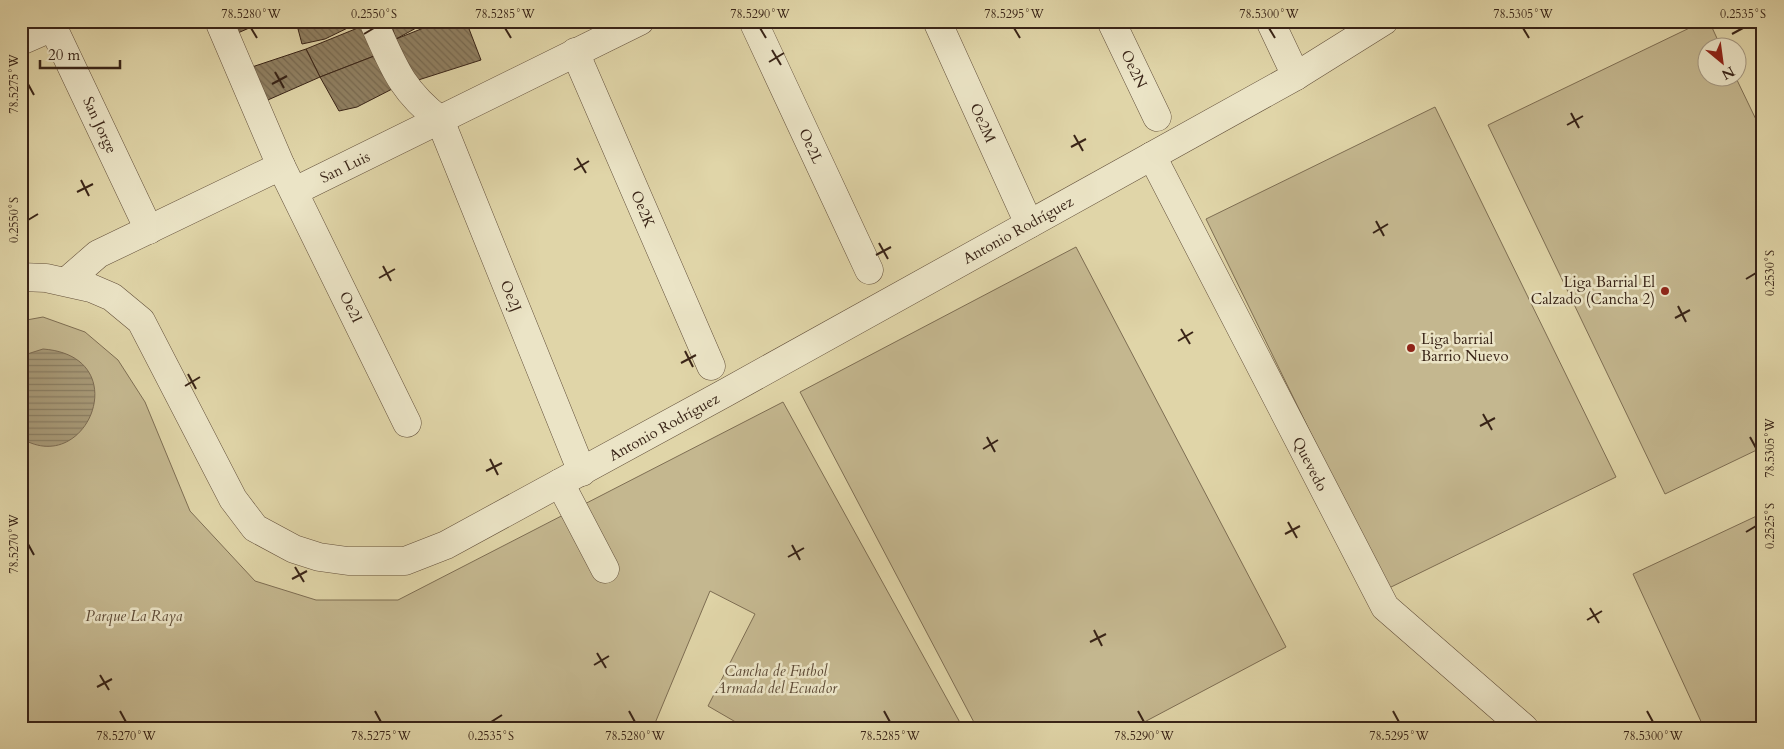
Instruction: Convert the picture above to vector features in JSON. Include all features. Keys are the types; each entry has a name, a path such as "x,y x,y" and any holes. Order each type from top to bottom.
{"street":[{"path":"219,21 282,166 295,191"},
{"path":"373,21 404,85 419,104 440,120"},
{"name":"San Luis","path":"295,191 640,21"},
{"name":"Oe2L","path":"753,21 869,270"},
{"name":"Oe2M","path":"937,21 1029,224"},
{"name":"Oe2N","path":"1111,21 1157,117"},
{"path":"1270,21 1296,76"},
{"name":"Antonio Rodríguez","path":"21,277 67,281 91,288 112,297 141,321 240,510 255,528 294,548 319,557 348,561 405,561 446,545 571,478 1296,76 1379,23"},
{"path":"21,41 51,24"},
{"name":"San Jorge","path":"51,24 149,230"},
{"name":"Oe2K","path":"575,52 711,366"},
{"name":"Oe2J","path":"440,120 605,568"},
{"name":"Quevedo","path":"1152,156 1385,607 1524,728"},
{"path":"67,281 98,254 282,166"},
{"name":"Oe2I","path":"295,191 407,423"}],"green space":[{"name":"Liga Barrial El Calzado (Cancha 2)","path":"1704,21 1709,21 1717,38 1696,38 1696,88 1741,88 1763,134 1763,447 1665,494 1488,125"},
{"name":"Liga barrial Barrio Nuevo","path":"1435,107 1616,477 1387,589 1206,219"},
{"path":"1076,247 1286,647 1133,728 977,728 800,392"},
{"name":"Parque La Raya","path":"43,317 85,332 118,360 145,402 190,511 255,581 316,600 398,600 783,402 963,728 746,728 708,706 755,614 710,591 653,728 21,728 21,321"},
{"path":"1763,513 1763,728 1704,728 1633,574"}],"shaded area":[{"path":"43,349 72,357 88,372 95,391 92,412 82,430 66,442 45,446 21,438 21,356"}],"building":[{"path":"225,21 265,21 231,36"},
{"path":"306,21 362,21 325,39 302,44 298,29 307,24"},
{"path":"390,21 429,21 396,39"},
{"path":"441,21 466,21 481,60 412,82 396,39"},
{"path":"370,23 382,53 320,77 306,49"},
{"path":"306,49 320,77 261,103 249,68"},
{"path":"382,53 398,86 357,107 339,111 320,77"}],"place":[{"name":"Liga Barrial El Calzado (Cancha 2)","path":"1665,291"},
{"name":"Liga barrial Barrio Nuevo","path":"1411,348"}],"park label":[{"name":"Cancha de Futbol Armada del Ecuador","path":"776,680"}]}
